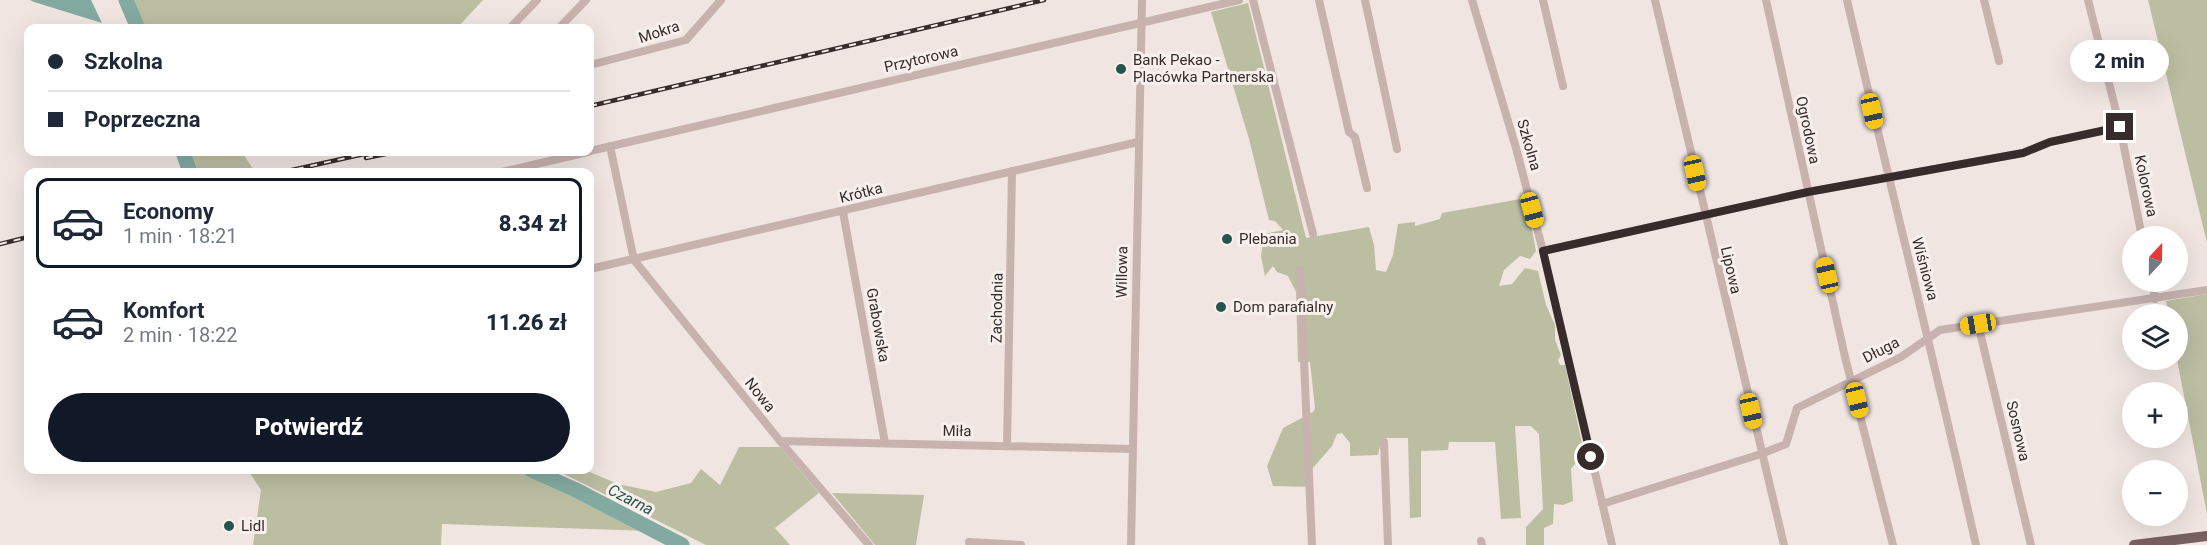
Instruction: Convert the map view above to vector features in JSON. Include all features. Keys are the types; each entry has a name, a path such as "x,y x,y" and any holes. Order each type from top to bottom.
{"main road":[{"path":"2134,545 2207,536"}],"street":[{"path":"514,24 537,0"},
{"path":"563,24 586,0"},
{"name":"Mokra","path":"594,64 686,40 721,0"},
{"name":"Willowa","path":"1131,545 1142,0"},
{"name":"Przytorowa","path":"594,150 1239,0"},
{"path":"1253,0 1313,234"},
{"path":"1319,0 1348,132 1355,137 1367,188"},
{"path":"1365,0 1397,148"},
{"name":"Szkolna","path":"1472,0 1543,251 1612,545"},
{"path":"1543,0 1563,86"},
{"name":"Lipowa","path":"1655,0 1784,545"},
{"name":"Ogrodowa","path":"1766,0 1808,192 1893,545"},
{"name":"Wiśniowa","path":"1846,0 1929,338 1976,545"},
{"path":"1984,0 1999,61"},
{"name":"Kolorowa","path":"2088,0 2120,127 2140,226"},
{"path":"1543,251 1808,192 2023,153 2050,142 2120,127"},
{"name":"Krótka","path":"594,268 1138,142"},
{"path":"610,146 634,260"},
{"name":"Przytorowa","path":"519,168 568,156"},
{"name":"Zachodnia","path":"1007,446 1012,171"},
{"name":"Grabowska","path":"843,212 885,443"},
{"name":"Nowa","path":"634,260 780,441 869,545"},
{"path":"1300,269 1312,545"},
{"name":"Długa","path":"1602,504 1786,444 1797,408 1901,357 1940,330 2207,290"},
{"path":"2154,292 2155,299"},
{"name":"Sosnowa","path":"1978,324 2031,545"},
{"name":"Miła","path":"780,441 1132,449"},
{"path":"1384,442 1388,545"},
{"path":"969,542 1022,545"}],"green space":[{"path":"134,0 483,0 461,24 144,24"},
{"path":"2148,0 2207,0 2207,243"},
{"path":"1248,3 1306,238 1369,227 1374,245 1376,270 1386,272 1393,255 1398,224 1415,222 1415,226 1440,219 1442,213 1526,198 1536,251 1530,259 1520,256 1504,270 1499,286 1512,284 1525,268 1538,271 1546,305 1555,325 1555,340 1561,355 1558,360 1560,365 1565,365 1584,452 1571,469 1573,501 1563,505 1554,504 1553,524 1544,528 1544,545 1526,545 1526,527 1543,509 1539,434 1531,426 1515,426 1521,518 1501,519 1495,442 1449,442 1448,450 1421,451 1421,517 1410,518 1408,438 1382,438 1378,455 1350,456 1350,443 1342,433 1337,434 1332,446 1312,469 1313,487 1273,486 1267,466 1283,428 1313,412 1315,408 1310,362 1298,362 1296,292 1288,276 1277,272 1273,266 1265,276 1261,256 1264,234 1283,230 1275,221 1269,220 1249,139 1211,12"},
{"path":"192,156 245,156 252,168 197,168"},
{"path":"2207,294 2207,514 2188,416 2188,382 2181,382 2179,370 2188,370 2188,304 2166,304 2166,301"},
{"path":"739,447 780,447 819,493 775,528 790,545 706,545 564,474 594,474 618,484 656,492 691,483 701,469 720,485"},
{"path":"251,474 530,474 650,531 442,524 441,545 253,545 261,490"},
{"path":"832,493 924,495 916,545 875,545"}],"water":[{"path":"30,0 91,0 102,23 34,2"}],"waterway":[{"name":"Czarna","path":"126,0 136,24"},
{"name":"Czarna","path":"184,156 189,168"},
{"name":"Czarna","path":"540,474 682,545"}],"railway":[{"path":"594,105 1044,0"},
{"path":"301,168 355,156"},
{"path":"366,158 376,156"},
{"path":"0,244 24,238"}],"place":[{"name":"Bank Pekao - Placówka Partnerska","path":"1121,69"},
{"name":"Plebania","path":"1227,239"},
{"name":"Dom parafialny","path":"1221,307"},
{"name":"Lidl","path":"229,526"}],"route":[{"path":"1591,457 1543,251 1808,192 2023,153 2050,142 2120,127"}]}
